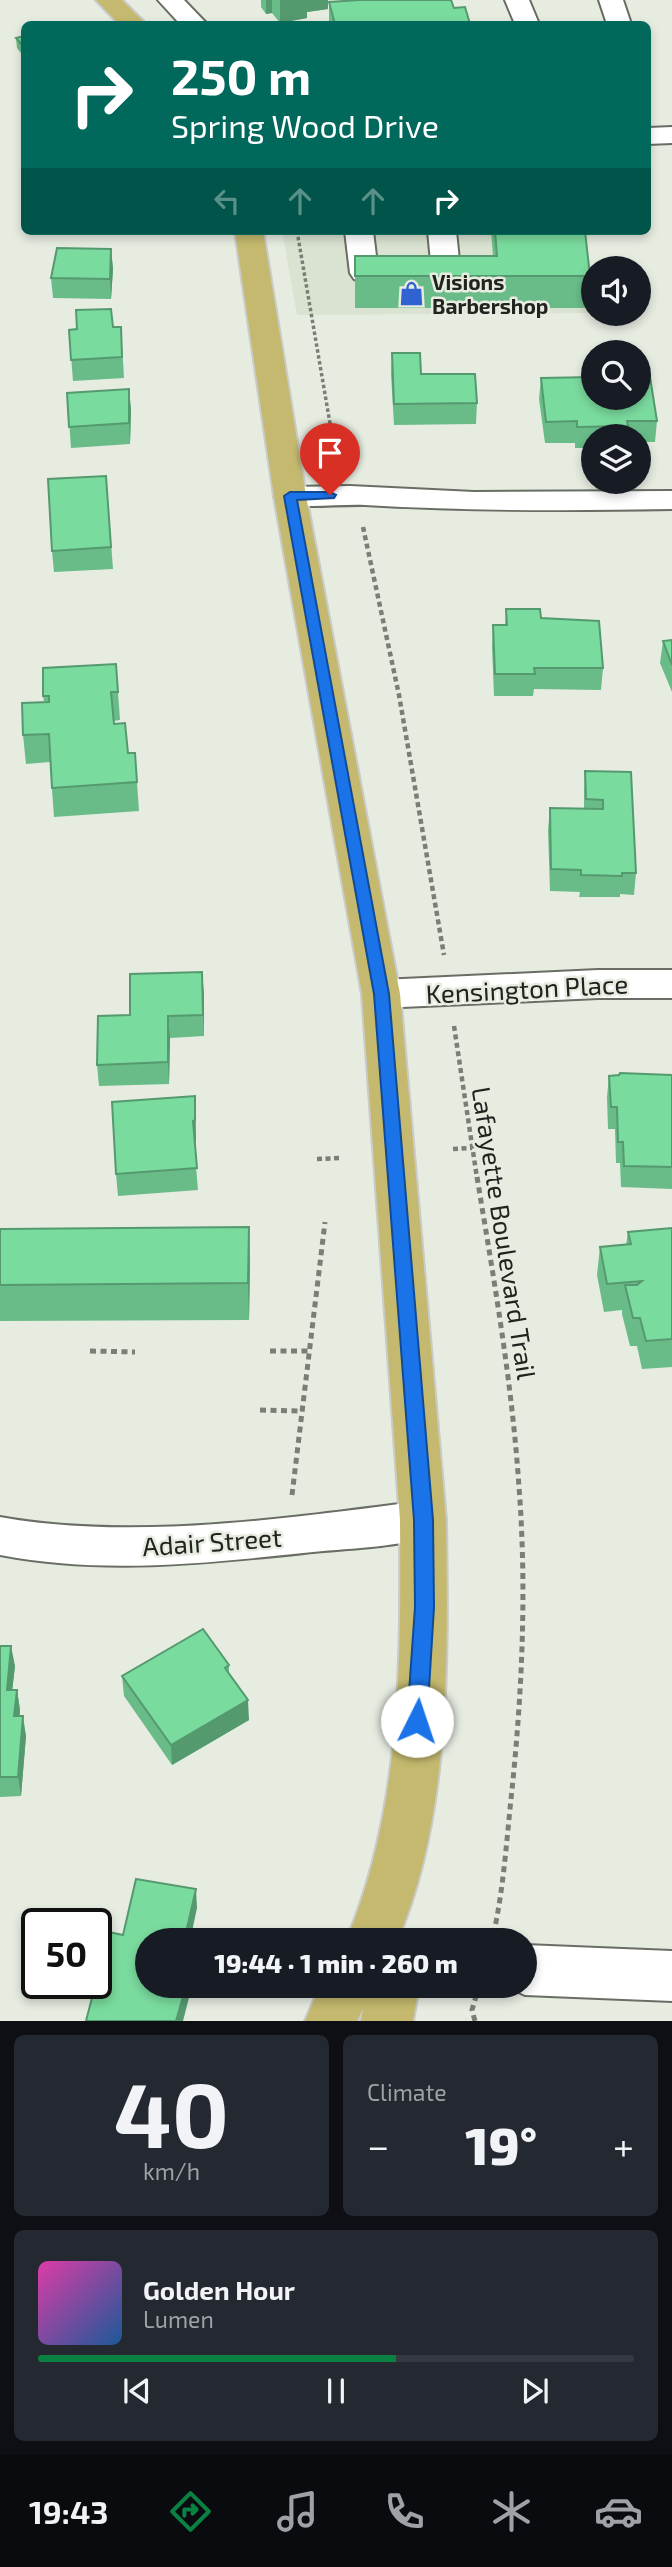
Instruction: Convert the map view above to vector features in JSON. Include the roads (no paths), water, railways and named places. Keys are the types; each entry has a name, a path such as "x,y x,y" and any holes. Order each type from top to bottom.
{"main road":[{"path":"108,0 130,21"},
{"path":"250,235 290,496 382,994 423,1520 425,1607 413,1769 402,1844 381,1928"},
{"path":"331,2021 342,1998"},
{"path":"387,2021 391,1998"}],"street":[{"path":"170,0 191,21"},
{"path":"517,0 526,21"},
{"path":"611,0 618,21"},
{"path":"651,136 672,135"},
{"path":"359,235 364,273 446,270 442,235"},
{"path":"290,496 350,495 474,502 672,500"},
{"name":"Kensington Place","path":"382,994 598,984 672,984"},
{"name":"Adair Street","path":"0,1536 60,1545 145,1547 288,1536 423,1520"},
{"path":"537,1970 672,1976"}],"place":[{"name":"Visions Barbershop","path":"412,293"}]}
